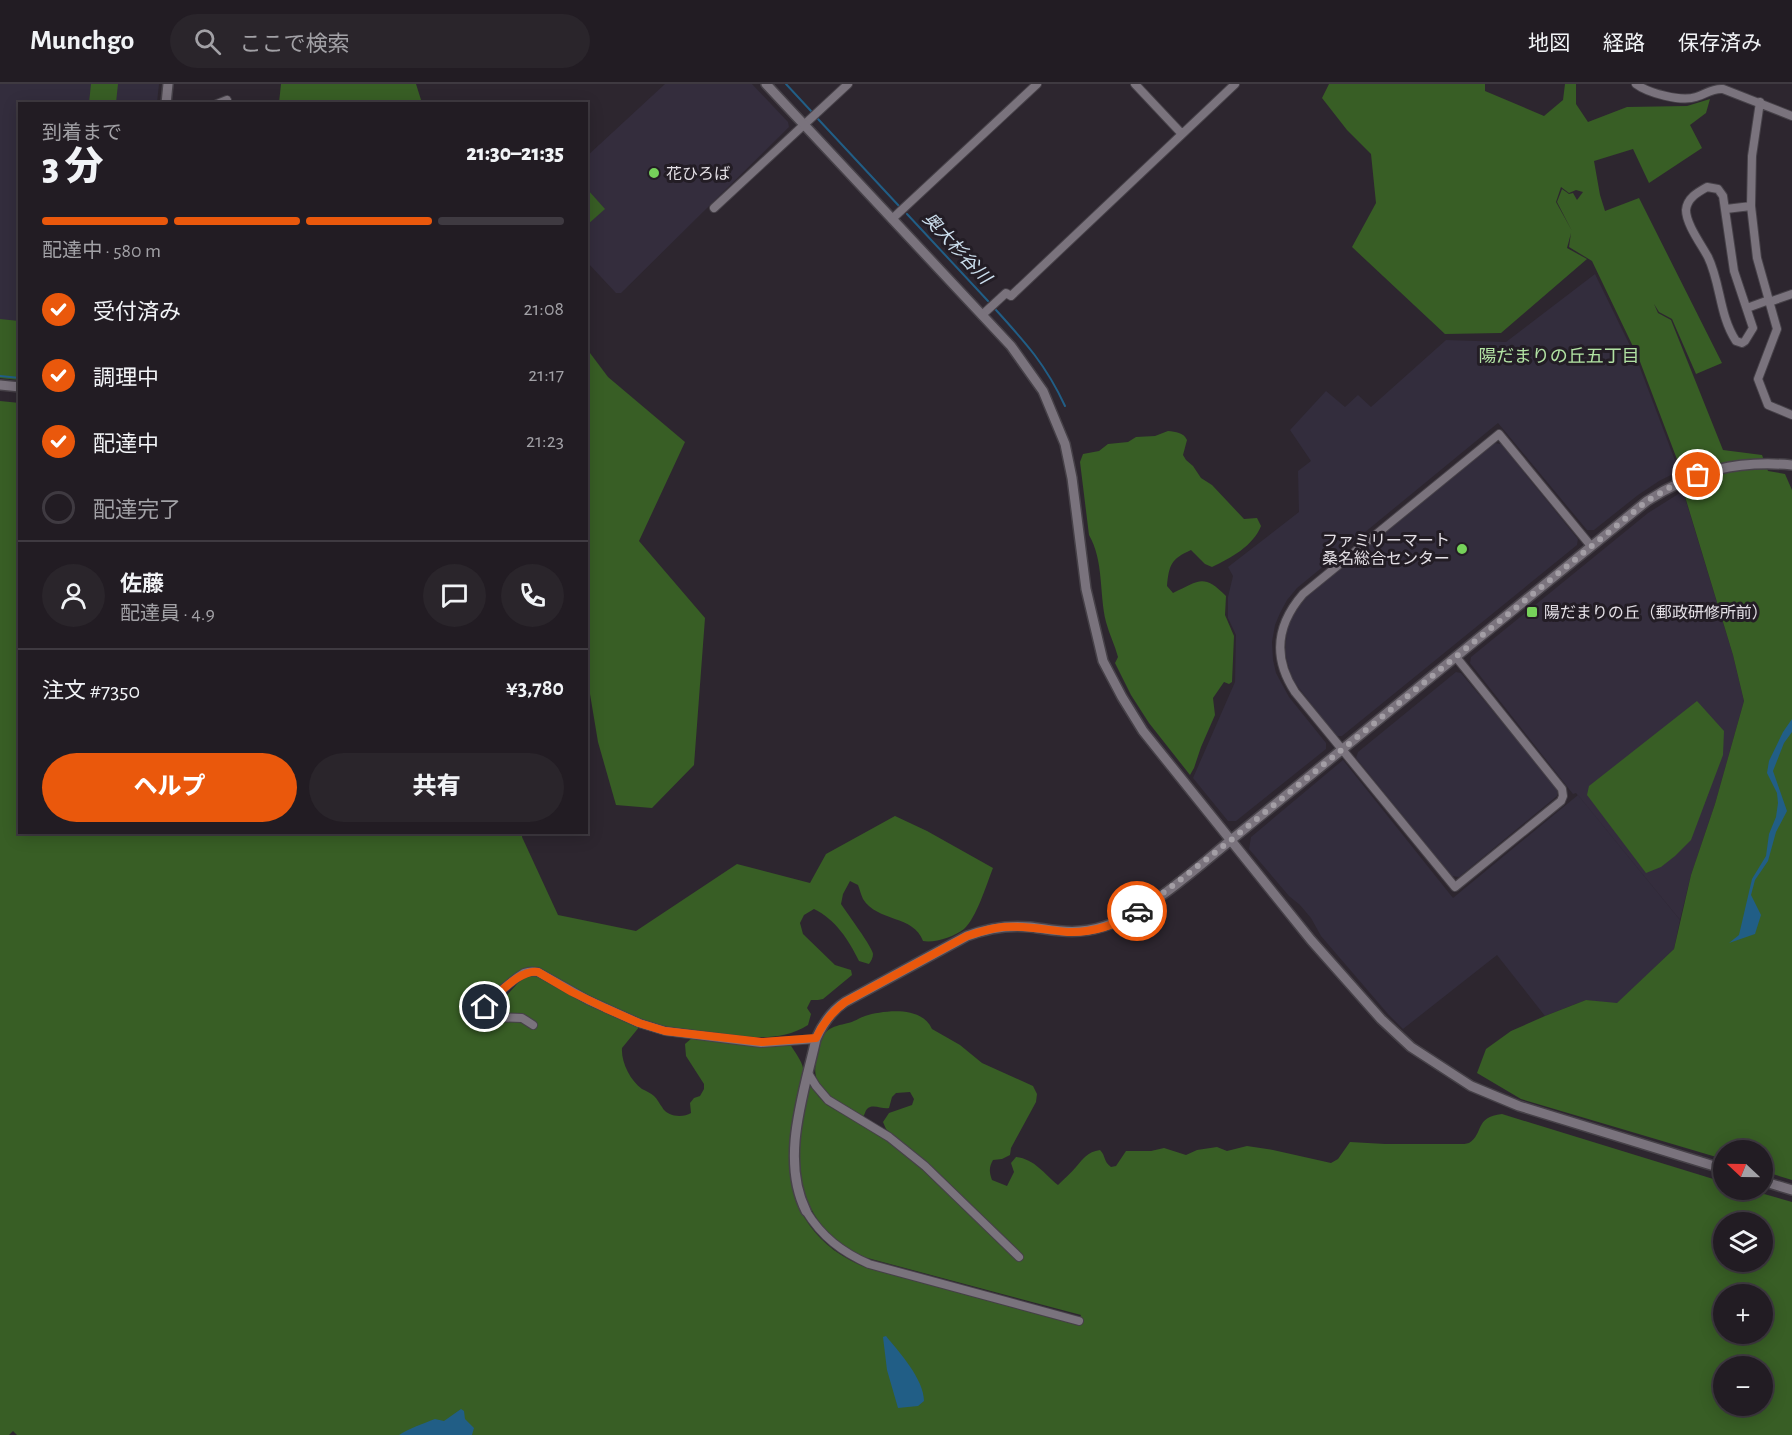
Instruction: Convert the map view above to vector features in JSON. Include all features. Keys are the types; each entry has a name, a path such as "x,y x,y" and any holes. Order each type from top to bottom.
{"street":[{"path":"166,102 168,84"},
{"path":"766,84 1011,346 1043,391 1065,444 1072,478 1086,589 1103,661 1122,697 1143,731 1311,939 1381,1019 1411,1047 1471,1086 1519,1106 1713,1166"},
{"path":"714,208 848,84"},
{"path":"892,219 1037,84"},
{"path":"1135,84 1182,134"},
{"path":"982,315 1006,293 1011,296 1235,84"},
{"path":"1636,84 1683,98 1696,97 1712,90 1723,89 1792,116"},
{"path":"1705,93 1708,84"},
{"path":"222,102 227,100"},
{"path":"1760,102 1752,156 1751,206 1757,258 1777,329 1758,379 1768,405 1791,412"},
{"path":"1711,187 1721,192 1726,209 1731,257 1753,328 1745,341 1739,343 1733,337 1724,316 1709,260 1689,222 1686,211 1690,199 1704,188 1711,187"},
{"path":"1726,209 1751,206"},
{"path":"1747,308 1792,294"},
{"path":"0,385 18,387"},
{"path":"1456,657 1562,789 1563,796 1561,801 1455,887 1295,692 1285,674 1281,656 1283,624 1294,603 1312,585 1499,434 1591,546"},
{"path":"1079,1321 869,1264 838,1248 814,1224 800,1199 795,1182 795,1141 816,1038 828,1017 845,1002 980,931 1003,927 1030,927 1070,932 1092,930 1130,916 1231,840 1647,501 1679,482 1728,467 1753,464 1792,465"},
{"path":"533,1025 522,1018 489,1017 484,1010 488,1002 524,973 533,971 605,1008 639,1023 665,1031 762,1042 816,1038"},
{"path":"808,1073 828,1100 889,1137 925,1166 1019,1257"},
{"path":"1773,1184 1792,1190"}],"shaded area":[{"path":"0,84 159,84 157,102 18,102 18,380 0,378"},
{"path":"665,84 752,84 788,122 789,127 621,293 616,293 588,263 588,155"},
{"path":"1595,274 1637,360 1679,471 1638,495 1594,530 1587,530 1498,423 1297,588 1287,600 1275,625 1272,642 1276,673 1289,697 1326,743 1326,749 1236,821 1228,821 1193,778 1235,682 1236,635 1228,618 1228,597 1233,576 1228,567 1299,512 1298,471 1311,461 1290,430 1326,391 1345,407 1358,395 1371,407 1446,340 1506,342"},
{"path":"1495,443 1501,444 1578,539 1577,545 1342,736 1336,736 1292,679 1285,653 1287,629 1292,617 1307,596"},
{"path":"1683,491 1733,655 1744,701 1715,804 1691,875 1680,920 1576,793 1573,794 1470,663 1471,657 1648,513"},
{"path":"1456,672 1461,673 1558,789 1557,796 1459,877 1452,876 1356,758 1358,752"},
{"path":"1343,760 1453,898 1578,795 1680,920 1674,949 1617,1004 1586,1000 1545,1016 1497,955 1403,1029 1321,936 1311,918 1300,905 1289,896 1249,849 1251,837"}],"green space":[{"path":"91,84 118,84 116,102 89,102"},
{"path":"281,84 416,84 422,102 279,102"},
{"path":"1329,84 1485,84 1485,91 1544,116 1563,100 1565,84 1576,84 1576,104 1588,122 1627,107 1687,106 1710,99 1706,113 1690,125 1702,148 1649,183 1633,149 1594,161 1605,211 1639,198 1722,363 1696,374 1672,319 1659,312 1654,304 1658,313 1671,320 1723,450 1762,455 1768,471 1785,474 1792,490 1792,1180 1773,1174 1773,1140 1713,1140 1713,1156 1521,1099 1477,1073 1486,1049 1511,1031 1586,1000 1617,1003 1674,949 1691,875 1715,804 1744,701 1733,655 1683,490 1678,462 1639,359 1592,261 1569,247 1571,233 1567,248 1587,259 1501,333 1445,334 1352,247 1376,203 1371,154 1347,130 1322,98","holes":["1561,187 1569,193 1576,190 1583,192 1577,200 1573,193 1569,194 1562,189 1557,202 1572,231 1556,202"]},
{"path":"588,190 605,209 588,224"},
{"path":"0,319 18,321 18,380 0,378"},
{"path":"588,350 608,377 685,442 639,541 705,618 694,765 652,808 616,805 598,742 588,682"},
{"path":"0,401 18,403 18,834 522,834 558,915 636,931 737,864 810,883 826,854 895,816 993,868 977,909 964,929 955,935 933,941 923,941 912,927 877,912 863,899 858,885 850,881 841,904 872,950 873,957 869,964 859,961 846,938 822,913 814,909 804,915 800,923 803,934 835,965 851,970 852,975 823,999 811,1000 807,1008 811,1014 808,1025 781,1036 752,1037 667,1028 611,1008 533,969 482,1007 483,1016 486,1018 493,1016 492,1012 525,975 535,973 640,1026 622,1048 625,1065 630,1076 638,1085 654,1096 664,1110 675,1116 691,1113 690,1103 694,1098 700,1096 704,1089 704,1084 686,1056 685,1044 692,1038 762,1046 790,1044 800,1059 803,1070 792,1126 789,1163 791,1183 797,1202 805,1219 831,1248 867,1268 1077,1325 1081,1315 860,1256 831,1236 812,1210 805,1195 799,1162 801,1129 810,1084 827,1105 887,1140 923,1170 1017,1260 1022,1255 926,1162 886,1129 883,1122 889,1113 912,1105 914,1099 910,1092 896,1093 892,1097 889,1108 869,1107 863,1117 842,1106 820,1086 815,1069 822,1039 827,1031 865,1016 892,1011 920,1016 932,1029 960,1045 982,1063 1033,1086 1037,1094 1036,1102 1011,1148 1010,1155 993,1160 991,1165 992,1180 1007,1186 1014,1172 1011,1163 1016,1157 1034,1164 1058,1185 1086,1156 1100,1150 1111,1167 1116,1166 1126,1151 1151,1151 1164,1148 1186,1155 1197,1150 1217,1147 1227,1151 1247,1146 1331,1163 1338,1159 1350,1142 1468,1143 1477,1135 1483,1122 1502,1114 1713,1179 1713,1200 1773,1200 1773,1197 1792,1202 1792,1435 17,1435 13,1431 9,1435 0,1435"},
{"path":"1168,431 1185,437 1187,440 1183,455 1201,478 1212,485 1244,519 1257,518 1261,526 1253,540 1234,555 1212,567 1205,564 1191,550 1179,556 1170,568 1167,586 1173,593 1201,581 1212,584 1226,596 1225,615 1234,636 1232,682 1229,684 1224,682 1213,698 1215,715 1190,775 1149,723 1131,695 1115,663 1118,657 1106,622 1097,555 1089,535 1080,462 1083,454 1099,451 1108,444 1128,442 1136,437 1155,436"},
{"path":"1697,701 1724,731 1723,755 1691,840 1661,867 1646,873 1587,795 1589,786"}],"water":[{"path":"1792,719 1792,732 1784,743 1773,771 1787,811 1776,832 1768,861 1755,880 1751,895 1761,915 1755,934 1729,943 1739,935 1752,879 1766,856 1769,834 1776,817 1778,803 1777,793 1767,773 1769,761"},
{"path":"886,1336 910,1366 920,1384 924,1401 918,1406 898,1408 887,1370 883,1337"},
{"path":"461,1409 464,1411 465,1419 474,1428 472,1435 399,1435 435,1419 444,1421"}],"waterway":[{"name":"奥大杉谷川","path":"786,84 811,111"},
{"name":"奥大杉谷川","path":"818,119 899,206"},
{"name":"奥大杉谷川","path":"907,214 988,301"},
{"name":"奥大杉谷川","path":"996,310 1035,355 1065,406"},
{"path":"0,376 18,378"}],"way so far":[{"path":"1137,911 1231,840 1647,501 1679,482 1698,475"}],"place":[{"name":"花ひろば","path":"654,173"},
{"name":"ファミリーマート 桑名総合センター","path":"1462,549"},
{"name":"陽だまりの丘（郵政研修所前）","path":"1532,612"}],"district":[{"name":"陽だまりの丘五丁目","path":"1559,356"}],"route":[{"path":"485,1007 524,973 533,971 605,1008 639,1023 665,1031 762,1042 816,1038 828,1017 845,1002 967,936 1003,927 1030,927 1070,932 1092,930 1108,926 1137,911"}]}
